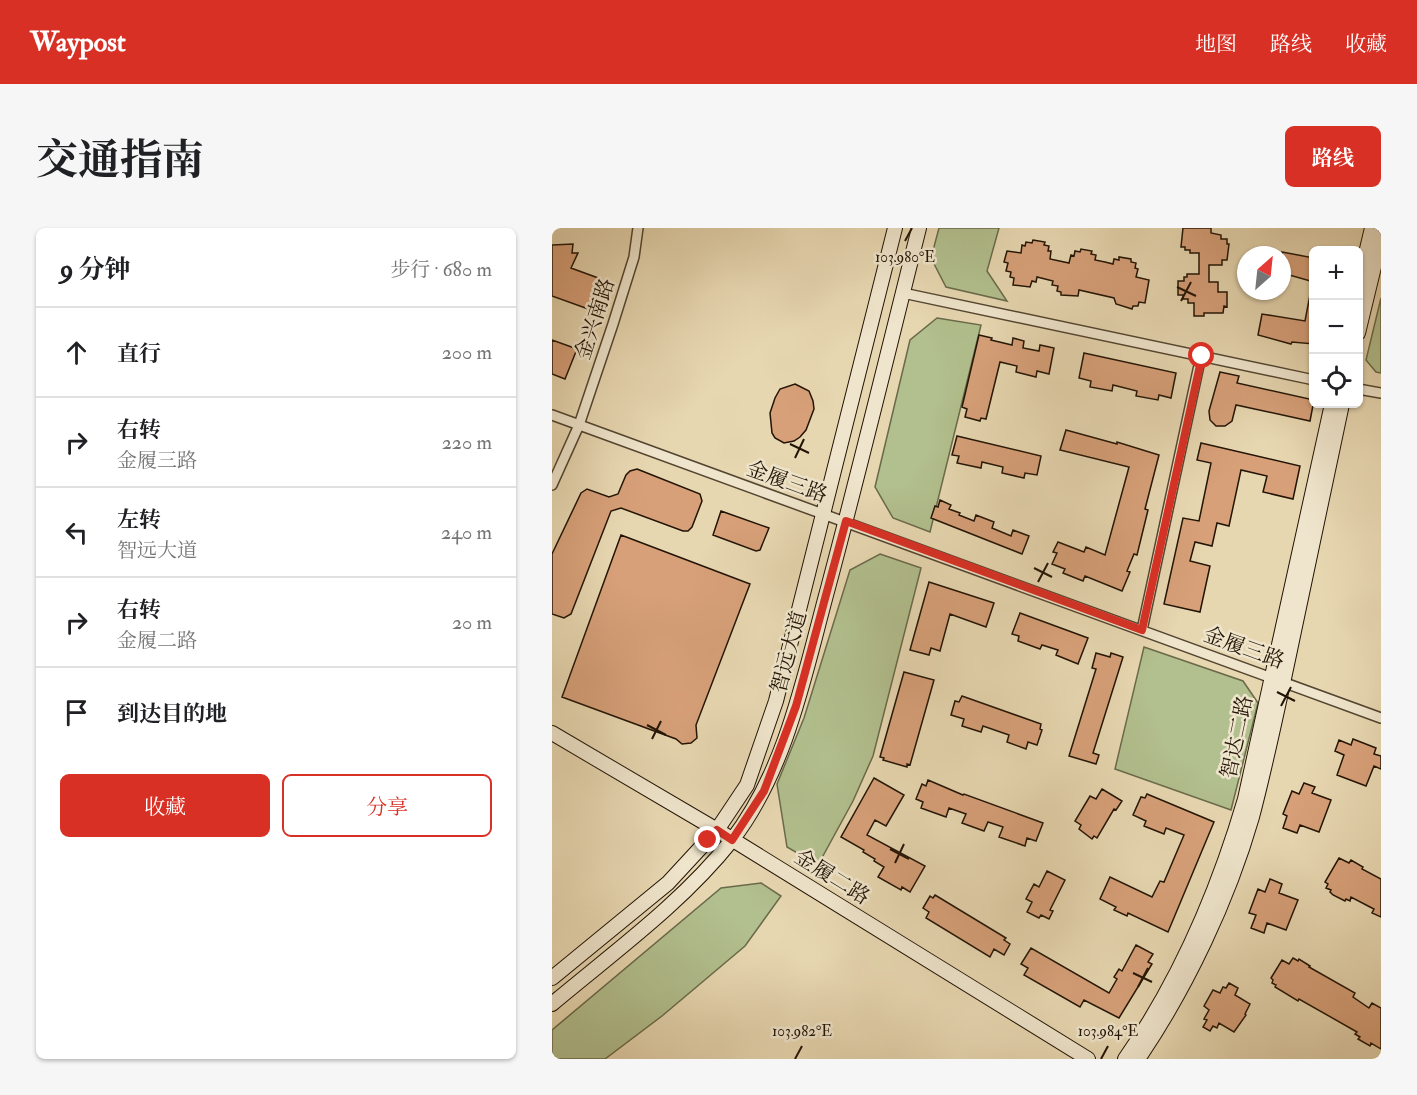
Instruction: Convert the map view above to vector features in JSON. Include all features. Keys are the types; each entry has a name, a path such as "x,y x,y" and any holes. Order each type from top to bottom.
{"street":[{"name":"金兴南路","path":"552,485 579,425 634,257 638,228"},
{"name":"智远大道","path":"552,978 668,883 717,830 747,785 776,701 895,228"},
{"name":"智远大道","path":"552,1004 684,893 732,840 764,791 796,706 846,521 919,228"},
{"path":"1363,269 1372,228"},
{"path":"1363,316 1381,238"},
{"path":"903,294 1309,379"},
{"path":"1142,630 1202,356"},
{"path":"1363,390 1381,393"},
{"name":"智达二路","path":"1138,1059 1161,1025 1199,951 1226,892 1251,818 1331,408"},
{"name":"智达二路","path":"1125,1059 1144,1031 1193,940 1232,842 1277,679 1341,408"},
{"name":"金履三路","path":"552,415 1381,718"},
{"name":"金履二路","path":"552,733 717,830 1088,1059"}],"green space":[{"path":"939,228 999,228 987,271 1007,301 946,287 931,258"},
{"path":"1381,298 1381,373 1376,372 1366,360"},
{"path":"937,318 981,325 930,532 893,518 875,487 910,340"},
{"path":"880,554 921,568 873,756 853,801 818,865 787,847 777,784 804,718 850,570"},
{"path":"1144,647 1243,681 1258,703 1231,810 1115,769"},
{"path":"761,883 781,896 745,946 662,1016 605,1059 552,1059 552,1030 721,888"}],"building":[{"path":"1183,228 1211,228 1211,233 1221,235 1221,239 1227,239 1227,244 1229,244 1227,260 1222,260 1222,265 1209,265 1209,282 1218,282 1218,292 1227,292 1227,307 1224,306 1223,313 1204,313 1204,316 1194,316 1194,303 1188,303 1188,299 1183,299 1183,295 1178,295 1178,281 1184,281 1187,274 1199,274 1199,253 1190,253 1190,250 1181,247"},
{"path":"1033,240 1045,242 1044,245 1049,246 1050,259 1069,263 1071,255 1074,256 1075,251 1080,252 1081,249 1092,251 1091,254 1096,255 1095,260 1113,264 1114,259 1119,260 1119,257 1131,259 1131,262 1136,263 1135,268 1138,269 1136,277 1149,280 1145,303 1139,302 1138,306 1133,306 1132,309 1116,304 1114,298 1079,290 1078,296 1061,295 1061,292 1057,291 1058,286 1052,285 1053,281 1037,277 1036,282 1032,281 1030,287 1013,285 1014,278 1010,277 1011,272 1006,271 1008,263 1004,262 1007,251 1021,253 1022,245 1025,246 1026,242 1032,243"},
{"path":"573,244 572,253 578,253 571,268 601,279 591,310 552,296 552,245"},
{"path":"1291,254 1309,257 1309,281 1291,276"},
{"path":"1309,300 1309,344 1292,342 1291,344 1258,335 1262,314 1305,321"},
{"path":"979,335 1012,345 1013,338 1024,341 1023,348 1039,351 1040,345 1054,348 1049,374 1037,371 1036,377 1016,372 1017,366 1000,362 986,419 981,418 980,421 965,417 967,409 962,407"},
{"path":"552,340 577,349 565,379 552,374"},
{"path":"1084,353 1176,373 1171,398 1159,395 1158,400 1136,396 1137,391 1113,385 1112,391 1090,387 1091,381 1079,378"},
{"path":"1220,372 1239,376 1237,383 1309,399 1309,408 1312,408 1310,421 1236,405 1232,421 1225,426 1216,426 1210,420 1209,411"},
{"path":"795,384 809,391 814,409 806,430 800,437 784,443 775,438 772,433 770,413 780,389"},
{"path":"1066,430 1159,455 1145,509 1148,510 1137,555 1134,554 1122,591 1085,576 1083,581 1063,573 1065,569 1052,564 1057,553 1053,552 1058,542 1084,552 1086,547 1105,555 1129,467 1060,450"},
{"path":"957,436 1041,456 1037,475 1025,473 1024,478 1002,473 1003,467 982,462 981,468 957,463 959,456 952,455"},
{"path":"1201,443 1300,466 1293,499 1263,492 1267,476 1241,470 1229,526 1217,523 1212,546 1195,542 1190,561 1210,566 1200,612 1164,604 1183,518 1199,521 1211,463 1197,460"},
{"path":"637,469 700,494 702,501 692,527 688,531 683,531 621,508 611,511 571,614 564,618 552,614 552,554 581,493 587,489 609,497 618,494 626,475"},
{"path":"940,500 951,505 949,509 960,513 959,515 974,521 976,515 994,522 992,528 1011,536 1013,530 1029,536 1022,554 931,518"},
{"path":"721,511 769,528 760,550 756,551 713,535"},
{"path":"621,535 750,584 696,725 697,738 691,743 682,744 676,739 562,697"},
{"path":"929,582 994,603 986,627 950,614 940,651 931,648 929,655 910,650"},
{"path":"1020,613 1088,638 1078,664 1056,655 1058,650 1042,645 1040,649 1018,641 1019,636 1012,634"},
{"path":"1096,653 1110,657 1111,653 1123,657 1093,753 1099,755 1096,764 1069,756 1096,669 1092,668"},
{"path":"904,672 934,680 910,765 907,764 907,767 880,757"},
{"path":"962,696 1041,724 1040,729 1042,730 1037,745 1028,742 1026,749 1007,742 1009,735 983,726 981,732 962,726 964,719 951,715 955,701 959,702"},
{"path":"1353,739 1376,748 1374,754 1381,756 1381,769 1374,766 1366,786 1337,775 1344,755 1335,751 1339,740 1351,745"},
{"path":"874,778 904,795 886,826 875,820 867,835 925,866 910,892 902,887 901,890 878,877 884,867 863,852 864,850 841,837"},
{"path":"928,780 1043,823 1036,841 1027,838 1025,846 999,837 1003,827 988,822 984,831 962,823 966,814 949,808 946,817 921,808 923,802 916,799 922,784 926,786"},
{"path":"1304,783 1315,787 1312,793 1331,800 1319,832 1300,825 1297,833 1283,828 1287,816 1283,814 1292,791 1299,794"},
{"path":"1102,789 1122,801 1116,810 1114,809 1097,838 1094,836 1092,839 1079,829 1081,825 1075,821 1090,796 1096,799"},
{"path":"1147,794 1214,822 1168,932 1128,913 1127,916 1114,910 1116,907 1100,899 1110,877 1152,897 1160,881 1164,882 1184,835 1166,828 1164,834 1144,826 1146,821 1133,815 1141,797 1145,798"},
{"path":"1339,858 1349,863 1351,860 1381,879 1381,917 1372,913 1374,909 1351,897 1350,901 1346,899 1345,901 1333,895 1331,890 1326,888 1328,884 1325,882"},
{"path":"1047,871 1065,880 1050,910 1053,911 1049,919 1041,915 1039,918 1027,912 1032,902 1026,899 1034,884 1039,887"},
{"path":"1270,879 1282,884 1279,893 1298,900 1286,930 1267,923 1264,933 1251,928 1256,915 1249,913 1258,889 1265,892"},
{"path":"935,895 1006,938 1004,940 1010,944 1004,955 994,949 990,957 926,918 929,912 923,908 930,896 933,898"},
{"path":"1136,945 1153,954 1148,962 1152,964 1119,1018 1084,1000 1080,1007 1024,975 1028,968 1021,964 1031,948 1109,993 1117,979 1114,977 1119,969 1122,971"},
{"path":"1293,958 1298,961 1299,959 1355,993 1353,997 1369,1008 1372,1003 1381,1008 1381,1049 1358,1039 1360,1037 1355,1034 1357,1032 1275,987 1271,978 1282,960 1289,964"},
{"path":"1229,983 1238,988 1235,995 1250,1004 1246,1015 1234,1032 1219,1023 1217,1028 1213,1026 1210,1031 1203,1027 1209,1010 1204,1006 1213,990 1220,993"}],"route":[{"path":"708,840 717,830 732,840 764,791 796,706 846,521 1142,630 1202,356"}]}
